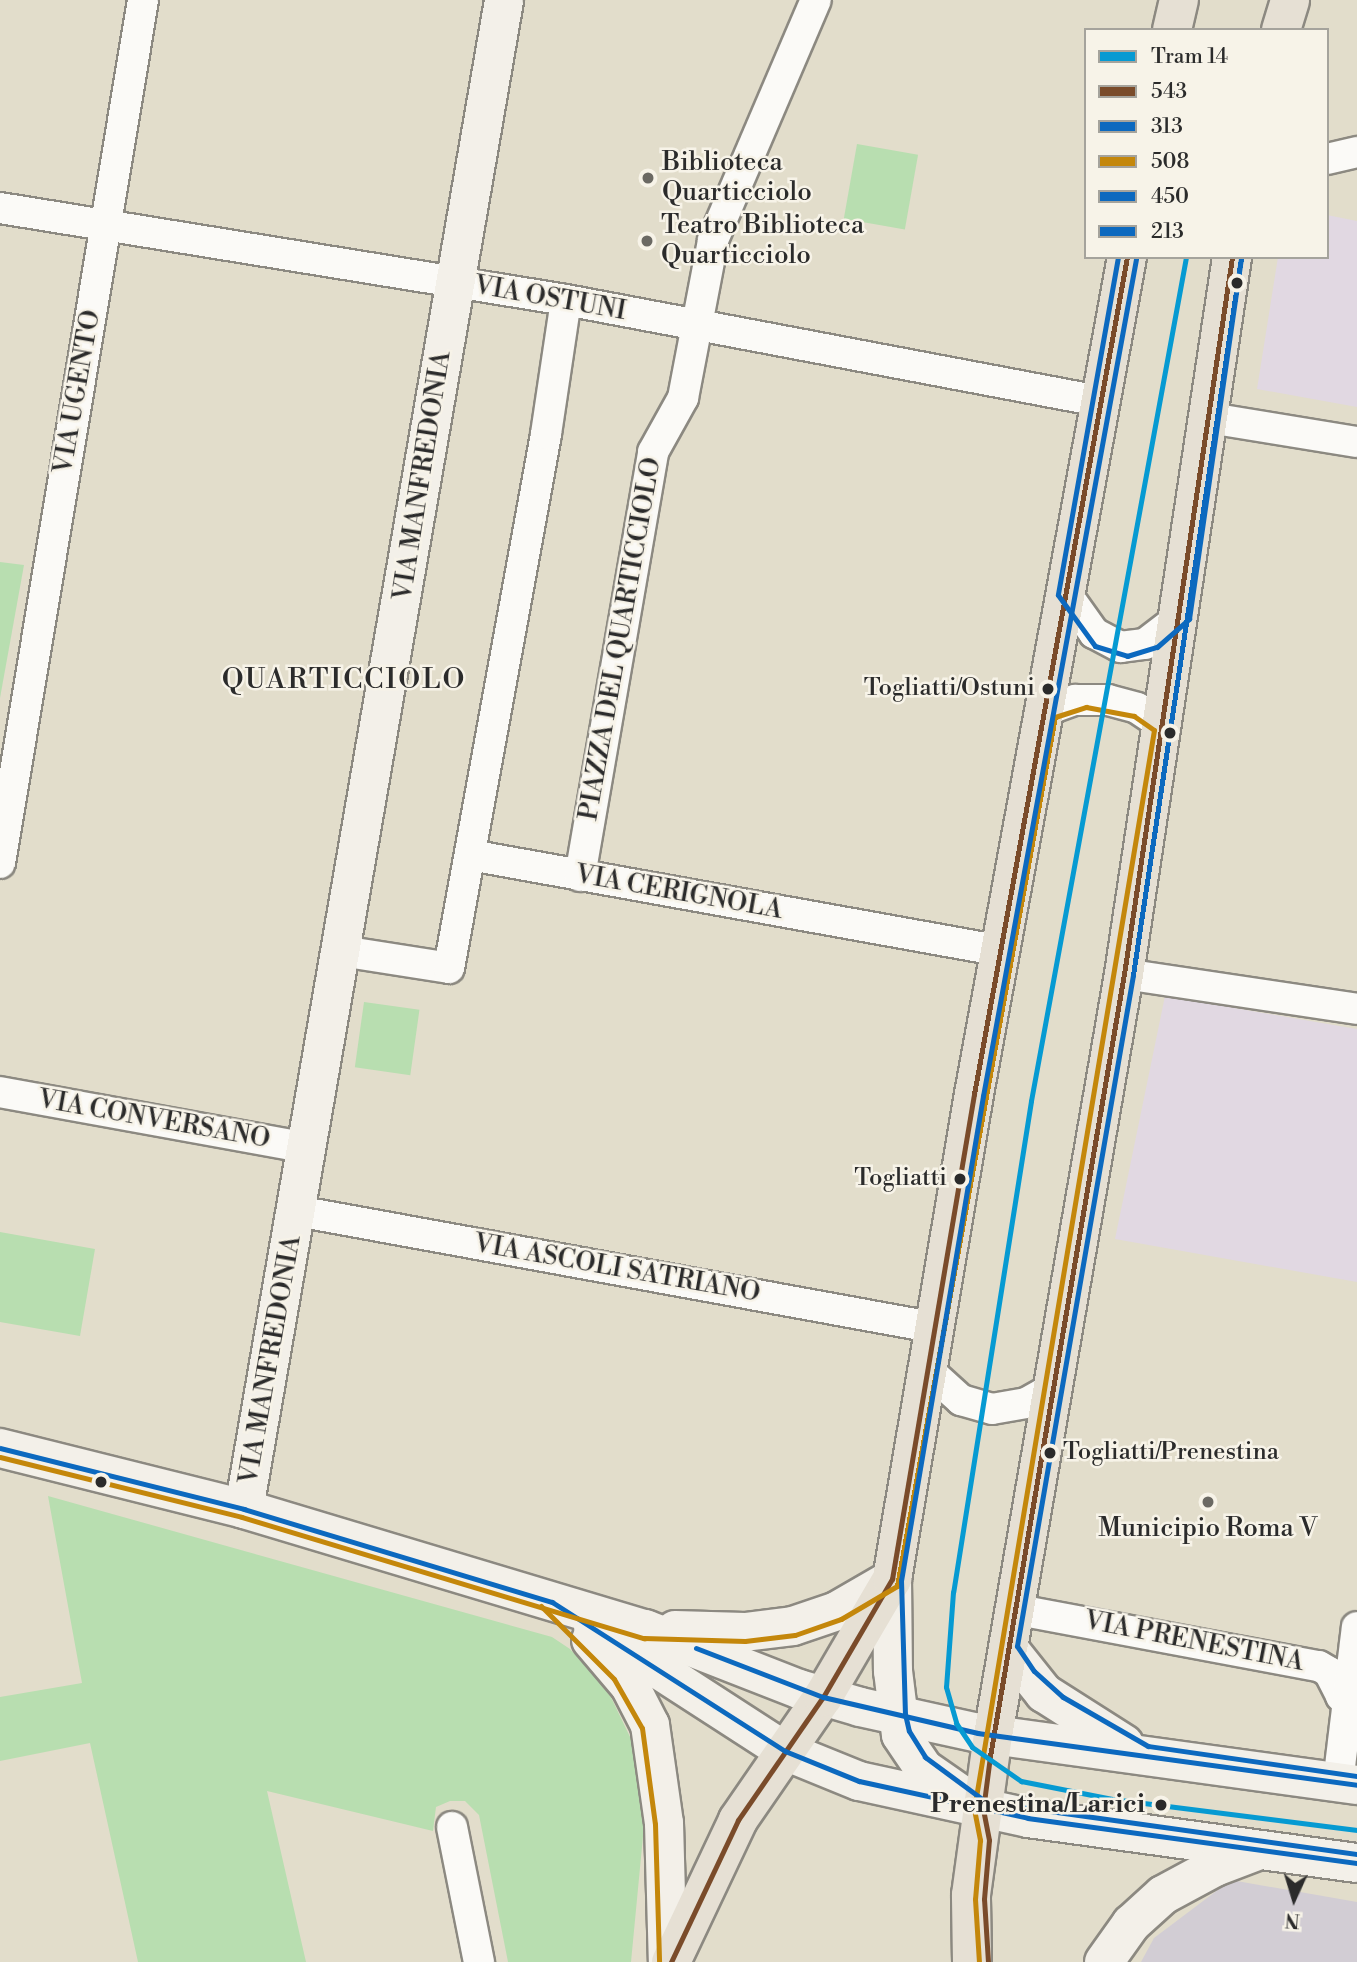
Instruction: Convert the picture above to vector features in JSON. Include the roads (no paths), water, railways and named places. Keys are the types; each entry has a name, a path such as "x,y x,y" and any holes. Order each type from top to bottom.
{"main road":[{"name":"VIA MANFREDONIA","path":"244,1509 504,0"},
{"path":"1172,28 1178,0"},
{"path":"1282,28 1290,0"},
{"path":"983,1810 914,1758 896,1715 892,1578 1047,710 1099,401 1127,259"},
{"path":"972,1962 971,1895 993,1735 1124,974 1164,726 1232,259"},
{"path":"0,1448 244,1509 645,1629 823,1697 993,1735 1348,1784"},
{"path":"645,1629 745,1632 793,1626 837,1611 892,1578"},
{"path":"669,1962 720,1854 785,1751 823,1697 892,1578"},
{"path":"552,1602 785,1751 859,1781 983,1810 1357,1863"},
{"path":"552,1602 621,1674 650,1725 663,1812 669,1962"},
{"path":"1007,1648 1027,1676 1058,1704 1145,1754"},
{"path":"1104,1962 1131,1924 1163,1895 1215,1867 1259,1851"}],"street":[{"name":"VIA UGENTO","path":"0,863 5,782 106,228 143,0"},
{"name":"PIAZZA DEL QUARTICCIOLO","path":"580,876 650,463 660,436 683,398 713,240 816,0"},
{"path":"1329,159 1357,152"},
{"name":"VIA OSTUNI","path":"0,208 106,228 566,300 1099,401"},
{"path":"341,951 449,968 566,300"},
{"path":"1210,418 1357,442"},
{"path":"1067,595 1094,633 1120,647 1144,645 1180,617"},
{"path":"1047,710 1074,700 1108,699 1137,708 1164,726"},
{"name":"VIA CERIGNOLA","path":"470,855 1002,951"},
{"path":"1124,974 1357,1009"},
{"name":"VIA CONVERSANO","path":"0,1093 307,1148"},
{"name":"VIA ASCOLI SATRIANO","path":"297,1212 937,1328"},
{"path":"930,1372 961,1400 992,1409 1026,1403 1053,1388"},
{"name":"VIA PRENESTINA","path":"1013,1609 1319,1665 1353,1703"},
{"path":"1348,1784 1357,1627"},
{"path":"452,1827 479,1962"}],"tram line":[{"name":"14","path":"1186,259 1031,1101 953,1592 946,1687 956,1723 972,1747 1021,1781 1112,1799 1357,1830"}],"place":[{"name":"Biblioteca Quarticciolo","path":"648,178"},
{"name":"Teatro Biblioteca Quarticciolo","path":"647,241"},
{"name":"Togliatti/Ostuni","path":"1048,689"},
{"name":"Togliatti","path":"960,1179"},
{"name":"Togliatti/Prenestina","path":"1050,1453"},
{"name":"Municipio Roma V","path":"1208,1502"},
{"name":"Prenestina/Larici","path":"1161,1805"}],"district":[{"name":"QUARTICCIOLO","path":"344,680"}]}
